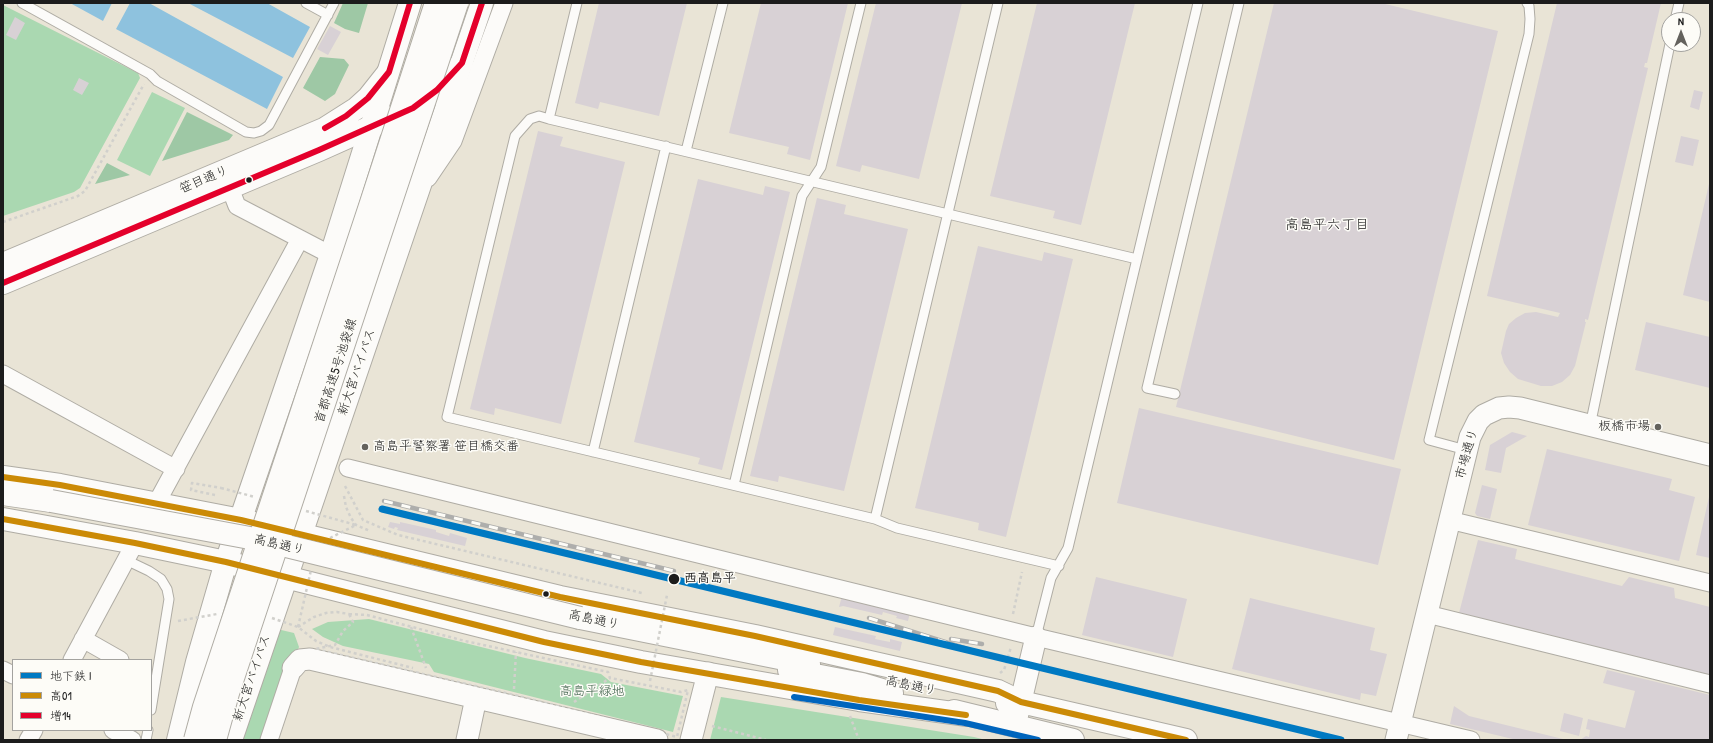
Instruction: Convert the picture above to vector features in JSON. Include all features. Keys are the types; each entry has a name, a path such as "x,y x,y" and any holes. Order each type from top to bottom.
{"main road":[{"path":"178,740 197,662 226,562 331,255 410,3"},
{"name":"首都高速5号池袋線","path":"195,740 204,707 369,211 436,3"},
{"name":"首都高速5号池袋線","path":"215,740 228,694 457,3"},
{"name":"新大宮バイパス","path":"231,740 482,3"},
{"name":"笹目通り","path":"3,284 230,188 413,108 437,90 462,63"},
{"name":"笹目通り","path":"3,264 324,129 346,116 368,98 389,72"},
{"path":"3,477 60,485 302,533 560,597 755,636 998,690 1021,702"},
{"name":"高島通り","path":"3,494 51,506 263,550 579,622 712,656 862,684 967,715 1073,740"},
{"name":"高島通り","path":"3,504 51,506"},
{"path":"3,520 130,551 226,562 544,642 641,662 823,694 967,715"},
{"name":"高島通り","path":"579,622 733,648 995,703 1021,702 1186,740"}],"street":[{"path":"418,193 453,141 504,3"},
{"path":"230,188 237,206 331,255"},
{"path":"156,504 176,470 300,239"},
{"path":"3,374 176,470"},
{"name":"市場通り","path":"1398,731 1466,450 1473,428 1478,420 1491,410 1509,407 1520,408 1710,455"},
{"path":"348,468 1036,637 1398,731 1471,740"},
{"path":"1449,520 1710,583"},
{"path":"73,659 130,551"},
{"path":"1427,614 1710,684"},
{"path":"1015,726 1036,637"},
{"path":"83,639 118,659"},
{"path":"269,740 292,668 300,660 310,659 656,740"},
{"path":"3,670 12,675"},
{"path":"684,738 708,673"},
{"path":"467,740 476,698"},
{"path":"28,740 33,731"},
{"path":"115,731 132,740"}],"lane":[{"path":"22,3 150,74 157,81 246,132 254,133 261,131 269,125 334,3"},
{"path":"306,3 328,15"},
{"path":"549,119 577,3"},
{"path":"686,151 723,3"},
{"path":"734,484 802,196 821,167 861,3"},
{"path":"875,519 998,3"},
{"path":"1036,637 1051,578 1068,548 1198,3"},
{"path":"1175,394 1147,388 1239,3"},
{"path":"1466,450 1429,440 1529,34 1530,6 1528,3"},
{"path":"1590,426 1668,52"},
{"path":"1059,566 897,528 875,519 734,484 447,417 515,136 530,119 539,116 1138,259"},
{"path":"593,452 666,146"},
{"path":"130,551 149,572 161,579 167,589 169,599 152,704"}],"path":[{"path":"3,222 78,196 85,191 150,74"},
{"path":"213,494 191,490 192,483 221,488"},
{"path":"345,486 363,520 398,535 647,594"},
{"path":"344,496 348,513 356,525"},
{"path":"1013,614 1022,572"},
{"path":"650,681 667,595"},
{"path":"662,598 669,600"},
{"path":"413,668 330,647 316,641 298,626 314,617 326,613 337,612 367,615 465,641 608,672 610,678"},
{"path":"316,649 335,645 343,631 353,622 349,614"},
{"path":"411,627 428,675"},
{"path":"998,674 1004,670 1012,644"},
{"path":"514,695 516,652"},
{"path":"566,708 610,678 681,692 688,690 684,738"},
{"path":"850,714 859,740"},
{"path":"712,725 766,740"}],"green space":[{"path":"343,3 368,3 359,33 345,29 334,23"},
{"path":"3,5 138,73 140,78 80,188 74,192 3,216"},
{"path":"320,57 344,59 349,65 335,94 325,101 303,88"},
{"path":"152,92 185,108 150,176 117,160"},
{"path":"187,112 233,135 229,140 162,161"},
{"path":"107,163 130,175 95,184"},
{"name":"高島平緑地","path":"369,619 525,658 601,674 611,682 683,696 673,732 434,672 429,664 343,646 323,637 312,629 328,622"},
{"path":"277,629 294,633 299,647 286,679 266,740 240,740"},
{"path":"721,697 974,737 986,740 710,740"}],"water":[{"path":"70,3 112,3 103,21"},
{"path":"130,3 149,3 283,77 267,109 116,29"},
{"path":"188,3 267,3 310,27 293,58"}],"building":[{"path":"599,3 687,3 659,116 600,102 598,109 575,103"},
{"path":"761,3 848,3 810,160 787,154 789,147 729,133"},
{"path":"876,3 962,3 919,179 862,165 860,172 836,166"},
{"path":"1037,3 1135,3 1081,225 1053,218 1055,211 990,196"},
{"path":"1274,3 1381,3 1498,31 1394,460 1176,407"},
{"path":"1557,3 1661,3 1647,63 1645,63 1644,67 1648,68 1588,320 1585,319 1586,322 1575,366 1570,375 1562,382 1552,386 1541,386 1518,379 1510,372 1504,363 1501,353 1506,331 1509,324 1525,313 1536,312 1558,317 1560,313 1487,296"},
{"path":"15,17 25,23 16,40 6,35"},
{"path":"330,26 341,32 328,55 317,49"},
{"path":"79,78 89,83 82,95 73,90"},
{"path":"1694,90 1703,92 1699,110 1690,107"},
{"path":"538,131 563,137 560,146 625,162 561,424 495,408 494,415 470,409"},
{"path":"1681,136 1699,140 1693,166 1675,162"},
{"path":"698,179 763,195 765,186 790,192 722,470 698,464 700,458 634,442"},
{"path":"1710,184 1710,302 1683,295"},
{"path":"817,198 846,205 844,214 908,229 844,491 779,476 778,482 750,476"},
{"path":"978,246 1042,261 1044,252 1073,259 1006,537 978,530 979,523 915,508"},
{"path":"1646,322 1710,337 1710,388 1635,370"},
{"path":"1139,408 1401,469 1378,565 1117,503"},
{"path":"1512,432 1527,436 1506,448 1501,473 1485,470 1490,445"},
{"path":"1547,449 1672,479 1669,490 1695,497 1679,561 1528,525"},
{"path":"1482,485 1497,489 1490,519 1477,516 1475,513"},
{"path":"1710,497 1710,558 1696,555"},
{"path":"390,522 400,524 400,522 436,530 436,532 449,536 450,533 467,538 465,546 397,530 398,528 395,527 394,529 388,527"},
{"path":"1478,540 1517,549 1515,559 1622,586 1629,577 1674,588 1675,598 1710,607 1710,675 1459,613"},
{"path":"1096,577 1187,599 1173,657 1082,635"},
{"path":"842,596 910,612 908,621 896,618 897,616 883,612 882,615 843,606 839,607"},
{"path":"1250,598 1375,628 1370,650 1387,654 1376,696 1361,693 1360,700 1232,669"},
{"path":"835,627 876,636 875,639 890,642 890,639 902,642 900,651 833,635"},
{"path":"1607,670 1710,695 1710,740 1580,740 1586,736 1589,737 1590,730 1586,729 1588,719 1625,728 1635,691 1603,683"},
{"path":"1454,706 1469,716 1567,740 1517,740 1450,724"},
{"path":"1564,713 1583,718 1579,736 1560,731"}],"railway":[{"path":"384,501 674,571"},
{"path":"869,618 980,653"},
{"path":"868,626 891,630"},
{"path":"951,639 982,644"}],"metro line":[{"name":"I","path":"382,509 1341,740"}],"transit line":[{"name":"増14","path":"325,128 346,116 368,98 389,72 410,3"},
{"name":"増14","path":"3,283 319,150 413,108 437,90 462,63 482,3"},
{"name":"高01","path":"3,477 60,485 241,520 560,597 755,636 998,691 1021,702 1186,740"},
{"name":"高01","path":"3,519 135,543 226,562 544,642 641,662 859,700 966,715"},
{"path":"794,697 965,723 1038,740"}],"place":[{"name":"板橋市場","path":"1658,427"},
{"name":"高島平警察署 笹目橋交番","path":"365,447"},
{"name":"西高島平","path":"674,579"}],"district":[{"name":"高島平六丁目","path":"1327,225"}]}
